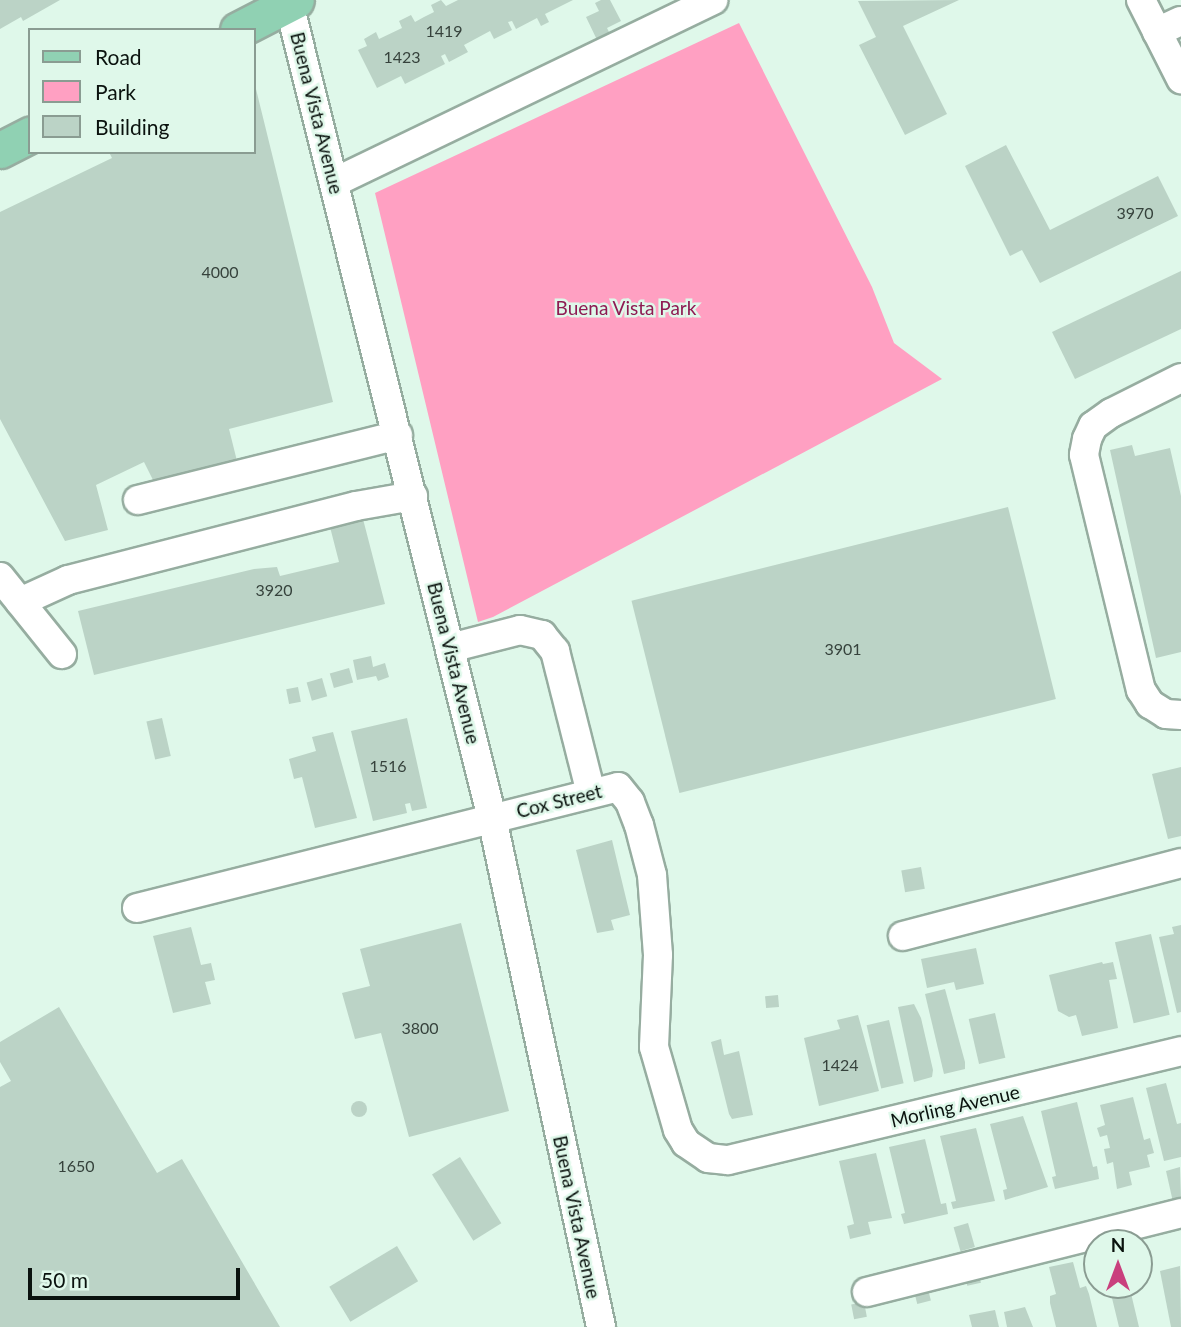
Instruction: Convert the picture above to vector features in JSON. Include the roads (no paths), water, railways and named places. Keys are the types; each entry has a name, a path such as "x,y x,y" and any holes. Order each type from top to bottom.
{"main road":[{"path":"241,28 293,2"},
{"path":"0,150 28,136"}],"street":[{"path":"335,182 713,0"},
{"path":"1141,0 1169,27 1181,79"},
{"name":"Buena Vista Avenue","path":"293,2 492,818 601,1327"},
{"path":"1181,378 1111,413 1093,426 1084,455 1141,690 1150,704 1166,714 1181,715"},
{"path":"138,500 398,435"},
{"path":"20,602 68,580 356,506 413,496"},
{"path":"0,577 62,654"},
{"path":"450,648 520,630 542,635 555,651 591,793"},
{"name":"Cox Street","path":"137,908 618,786 630,802 649,858 658,955 654,1047 678,1130 686,1143 708,1158 729,1160"},
{"path":"903,936 1181,863"},
{"name":"Morling Avenue","path":"729,1160 1181,1051"},
{"path":"867,1292 1181,1213"}],"park label":[{"name":"Buena Vista Park","path":"626,308"}]}
